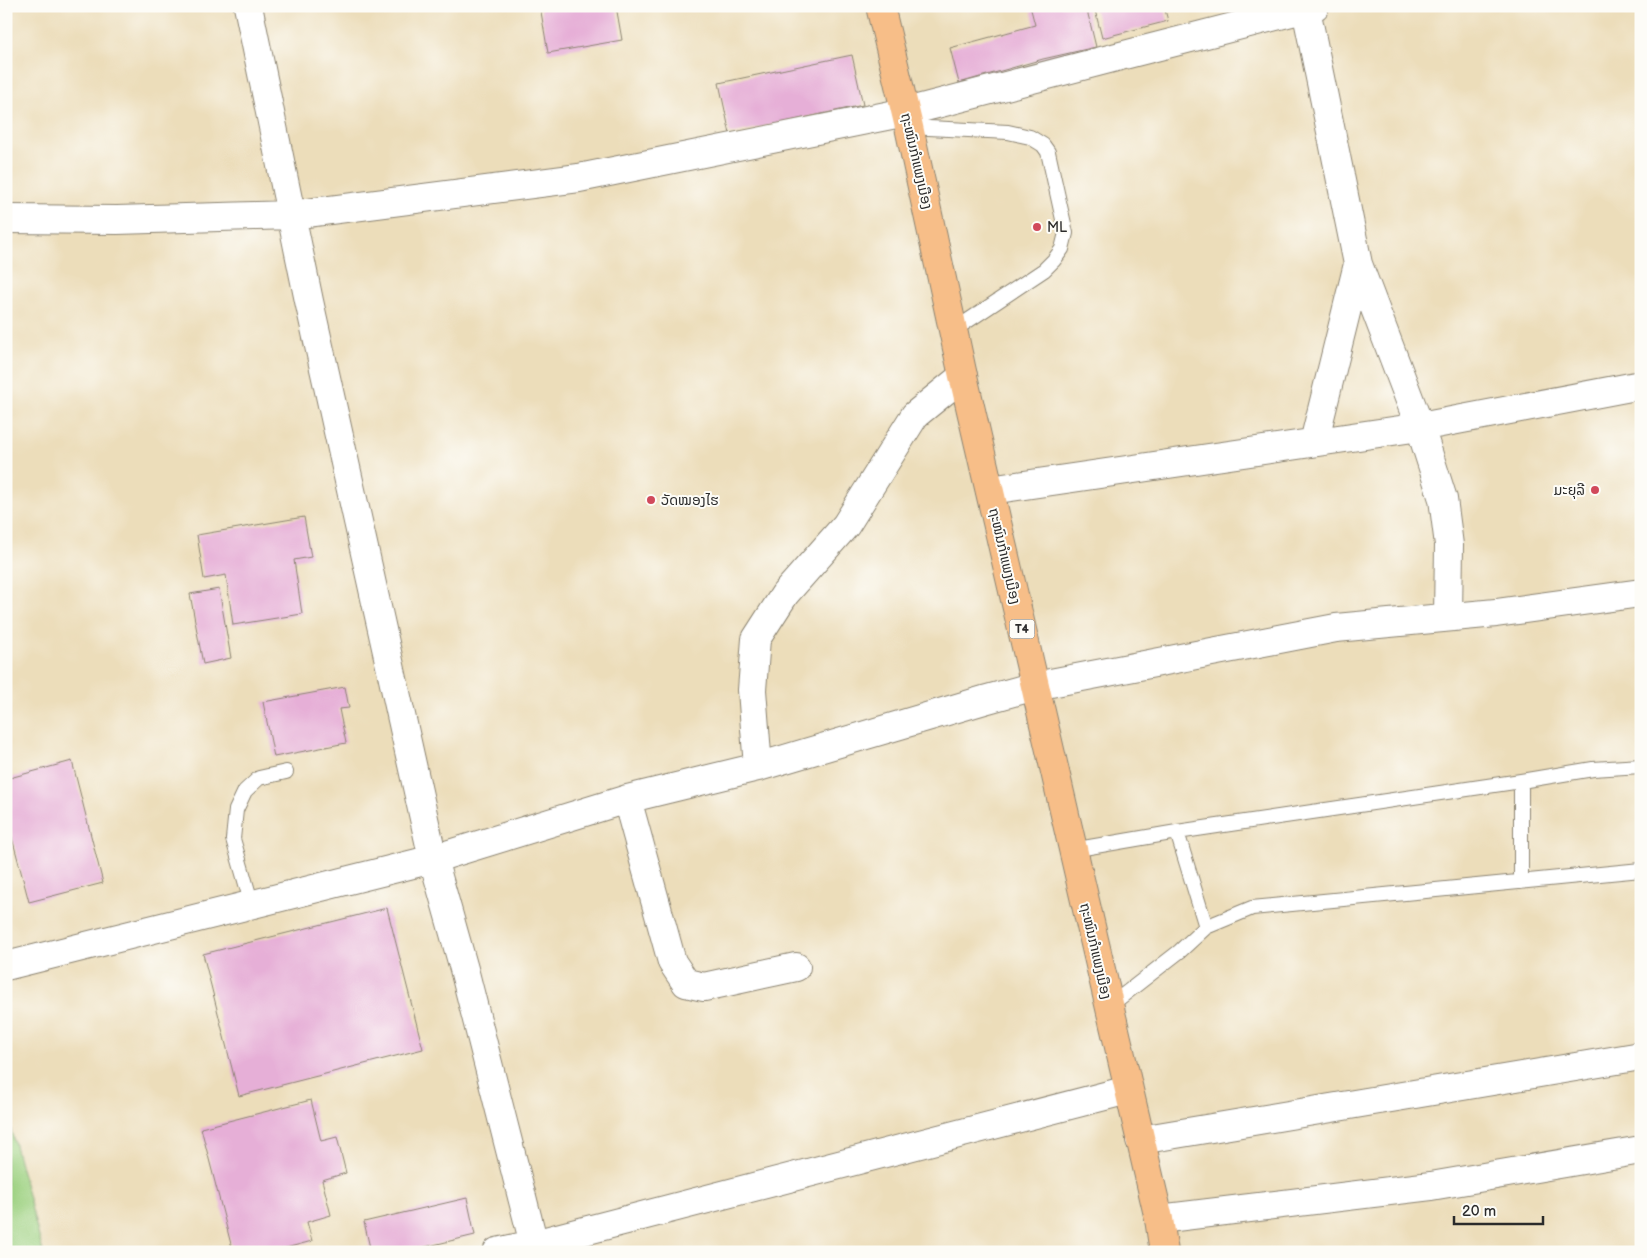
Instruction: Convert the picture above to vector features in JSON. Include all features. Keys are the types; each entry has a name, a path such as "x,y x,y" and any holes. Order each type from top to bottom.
{"main road":[{"name":"ຖະໜົນກຳແພງເມືອງ","path":"880,6 908,120 963,376 1108,1007 1159,1219 1164,1252"}],"street":[{"path":"248,6 291,215 433,859 464,969 535,1248"},
{"path":"6,219 117,220 291,215 579,178 908,120 1132,52 1311,8 1358,264 1420,427 1443,499 1449,545 1448,617"},
{"path":"1314,442 1358,264"},
{"path":"758,767 752,690 756,639 785,594 846,525 915,415 963,376"},
{"path":"990,490 1420,427 1641,385"},
{"path":"6,966 433,859 627,800 758,767 1035,686 1336,628 1496,613 1641,593"},
{"path":"627,800 672,962 686,983 704,987 796,966"},
{"path":"1140,1140 1641,1056"},
{"path":"497,1252 535,1248 1128,1090"},
{"path":"1159,1219 1432,1186 1641,1150"}],"lane":[{"path":"908,120 1008,132 1030,137 1043,145 1048,152 1066,233 1062,249 1044,270 954,330"},
{"path":"1072,850 1177,832 1593,769 1641,766"},
{"path":"252,905 233,839 236,810 245,790 259,778 286,772"},
{"path":"1521,781 1521,882"},
{"path":"1177,832 1206,928"},
{"path":"1108,1007 1180,951 1206,928 1252,908 1641,870"}],"green space":[{"path":"6,1111 43,1252 6,1252"}],"building":[{"path":"540,6 616,6 622,40 548,53"},
{"path":"1030,6 1086,6 1096,47 1043,59 959,83 950,48 1035,25"},
{"path":"1094,6 1164,6 1168,21 1102,38"},
{"path":"852,55 863,105 730,134 719,83"},
{"path":"304,517 311,557 294,560 302,614 233,625 226,575 204,579 197,535"},
{"path":"219,589 231,658 203,664 190,594"},
{"path":"345,687 349,708 339,709 346,743 274,757 263,702"},
{"path":"72,761 103,883 29,902 6,815 6,779"},
{"path":"387,908 423,1049 239,1096 203,954"},
{"path":"311,1100 321,1141 337,1137 346,1173 322,1180 331,1215 307,1222 312,1241 271,1252 233,1252 201,1128"},
{"path":"467,1198 475,1235 404,1252 371,1252 364,1222"}],"place":[{"name":"ML","path":"1037,227"},
{"name":"ມະຍຸລີ","path":"1595,490"},
{"name":"ວັດໝອງໄຮ","path":"651,500"}]}
